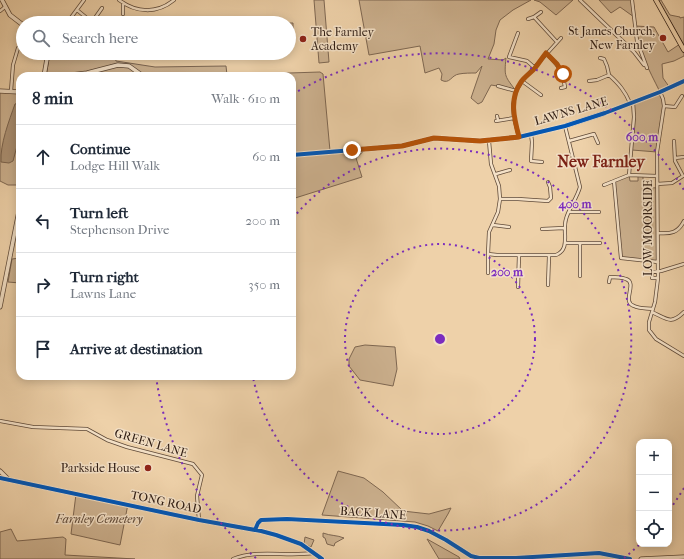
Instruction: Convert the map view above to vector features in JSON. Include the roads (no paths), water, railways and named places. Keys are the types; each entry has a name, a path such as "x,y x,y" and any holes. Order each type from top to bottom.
{"main road":[{"path":"656,0 684,50"}],"street":[{"path":"2,0 5,7 16,21"},
{"path":"72,16 84,0"},
{"path":"119,0 134,9 151,11 168,5 174,0"},
{"path":"580,0 634,52 644,65 646,64"},
{"path":"632,0 637,41 647,68"},
{"path":"123,3 123,14"},
{"path":"0,11 5,7"},
{"path":"96,16 102,8"},
{"path":"77,10 83,16"},
{"path":"528,19 541,12"},
{"path":"534,17 556,42"},
{"path":"518,33 509,57 527,61 535,68"},
{"path":"519,137 514,118 513,105 516,91 522,81 561,38"},
{"path":"546,53 557,64 563,74 567,87 561,88"},
{"path":"11,91 13,65 16,55"},
{"path":"600,58 604,59 609,75 619,83 632,103 634,117 629,174"},
{"path":"45,72 47,60"},
{"path":"91,72 118,65 129,66 137,72"},
{"path":"589,81 597,80 609,75"},
{"path":"522,81 540,95"},
{"name":"LAWNS LANE","path":"296,155 402,146 434,138 489,141 519,137 564,126 632,103 684,81"},
{"path":"498,86 516,91"},
{"path":"0,91 16,92"},
{"name":"LOW MOORSIDE","path":"660,92 664,106 657,152 658,278 655,302 649,322 649,330 656,339 684,356"},
{"path":"664,106 674,107 682,96"},
{"path":"497,116 497,120 514,118"},
{"path":"488,254 497,256 549,256 561,253 565,249 566,243 564,228 568,212 578,194 580,187 564,126"},
{"path":"528,165 531,161 531,134"},
{"path":"569,141 594,134 598,144"},
{"path":"488,273 489,232 498,212 500,199 496,174 491,164 489,141"},
{"path":"657,184 672,183 683,176 675,161 674,141"},
{"path":"675,158 684,157"},
{"path":"531,161 542,162"},
{"path":"496,174 510,170"},
{"path":"604,185 629,174 657,176"},
{"path":"614,181 621,258 658,262"},
{"path":"500,199 548,201 551,198 548,182"},
{"path":"568,212 600,212"},
{"path":"658,233 669,234 676,231 684,221"},
{"path":"493,225 509,227"},
{"path":"0,306 16,226"},
{"path":"542,229 564,228"},
{"path":"566,243 600,243"},
{"path":"580,243 580,276"},
{"path":"518,287 519,255"},
{"path":"548,285 549,256"},
{"path":"658,278 652,278 652,272 658,272 684,264"},
{"path":"609,282 610,277 627,279 630,282 631,287 628,299 630,304 633,306 653,311 670,320 674,320 684,312"},
{"name":"GREEN LANE","path":"0,422 33,427 87,429 107,440 127,447 193,464 202,475 197,496 199,520"},
{"path":"0,471 8,479"},
{"name":"TONG ROAD","path":"0,478 276,535 301,544 322,559"},
{"name":"BACK LANE","path":"255,530 261,520 287,519 403,525 429,531 471,556 479,558 516,558 599,553 630,559"},
{"path":"233,559 261,554 301,555 313,553"},
{"path":"641,559 684,557"}],"place":[{"name":"St James Church, New Farnley","path":"663,38"},
{"name":"The Farnley Academy","path":"303,39"},
{"name":"Parkside House","path":"148,468"}],"district":[{"name":"New Farnley","path":"601,161"}],"park label":[{"name":"Farnley Cemetery","path":"99,519"}]}
